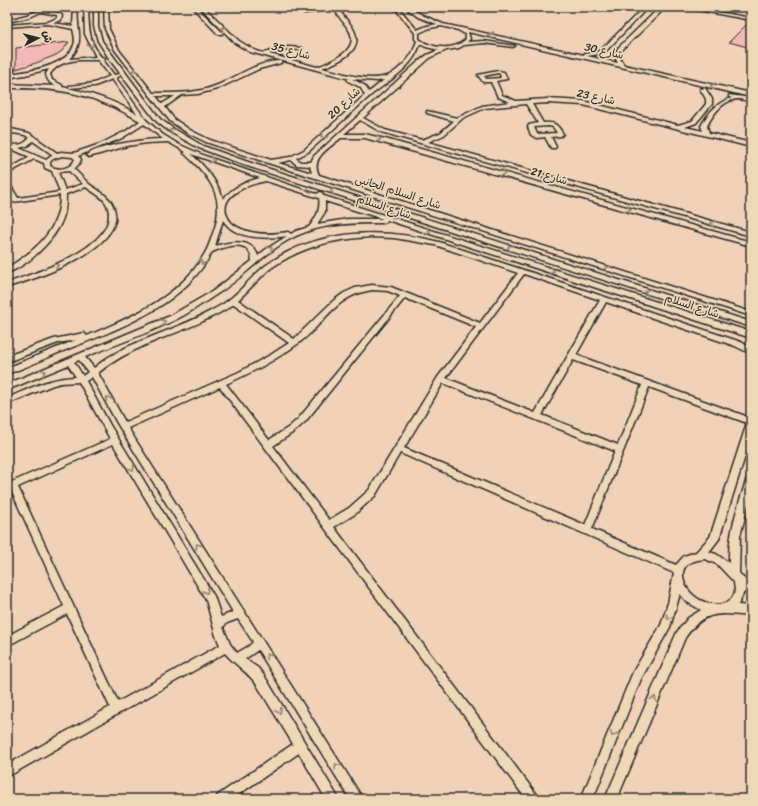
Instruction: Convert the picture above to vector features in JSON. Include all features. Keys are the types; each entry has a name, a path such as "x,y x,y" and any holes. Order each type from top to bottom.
{"street":[{"path":"7,21 40,12 50,7"},
{"path":"76,7 75,29 78,42 71,53 54,66 48,74 49,78 57,85 64,88 89,94 113,104 144,122 123,137 76,157"},
{"name":"شارع السلام","path":"86,7 86,28 91,46 144,122 176,145 203,157 322,197 751,335"},
{"name":"شارع السلام","path":"96,7 95,18 100,41 112,59 154,116 167,128 192,143 223,156 281,175 751,325"},
{"name":"شارع السلام الجانبى","path":"106,7 106,21 111,40 117,50 163,110 180,125 197,136 270,162 751,314"},
{"name":"شارع 35","path":"194,7 237,48 254,55 353,81 362,86 368,95"},
{"name":"شارع 35","path":"202,7 237,42 246,48 262,54 361,79 391,77"},
{"path":"305,12 330,7"},
{"path":"317,68 335,62 350,49 354,42 353,32 338,13 336,7"},
{"path":"396,7 412,24 419,41 434,47 447,48"},
{"path":"408,7 427,19 447,26"},
{"path":"580,56 590,55 601,51 646,7"},
{"path":"651,7 661,9 673,7"},
{"path":"683,7 751,19"},
{"path":"711,7 751,14"},
{"path":"612,55 661,9"},
{"path":"321,10 338,13"},
{"path":"7,26 48,23 59,19 60,16 58,14 40,12"},
{"path":"412,24 425,24 427,19"},
{"path":"48,23 75,29 86,28"},
{"path":"417,33 429,27 447,26"},
{"name":"شارع 30","path":"447,26 751,94"},
{"path":"454,27 467,33 468,38 464,44"},
{"name":"شارع 20","path":"270,162 292,158 312,146 368,95 405,65 415,53 419,41"},
{"name":"شارع 30","path":"447,48 464,44 484,42 513,46 751,100"},
{"path":"262,54 291,48 300,49"},
{"name":"شارع 20","path":"313,164 316,157 429,56 447,48"},
{"path":"274,57 278,50"},
{"path":"601,51 612,55 622,65"},
{"path":"415,53 424,53 429,56"},
{"path":"7,76 24,74 75,59 112,59"},
{"path":"254,62 254,69"},
{"path":"136,92 183,94 219,86 254,69 279,62"},
{"path":"335,62 335,73"},
{"path":"489,71 500,73 504,78 493,80 484,80 481,75 489,71"},
{"path":"7,86 64,88 95,84 122,73"},
{"path":"22,86 30,79 24,74"},
{"path":"493,80 500,96 498,105"},
{"path":"677,128 694,122 709,104 709,99 703,89"},
{"path":"154,116 183,94"},
{"path":"500,96 514,103"},
{"path":"707,135 704,126 717,106 730,99 739,98"},
{"name":"شارع 23","path":"421,142 442,134 458,120 472,111 514,103 567,101 751,145"},
{"path":"528,102 541,124"},
{"path":"429,112 458,120"},
{"name":"شارع 21","path":"359,118 374,128 448,150 751,234"},
{"path":"553,124 560,134 556,136 548,136 534,135 530,127 532,125 553,124"},
{"path":"365,136 366,131 374,128"},
{"path":"7,130 21,132 32,137 56,155"},
{"path":"442,134 448,150"},
{"name":"شارع 21","path":"339,136 365,136 383,140 751,244"},
{"path":"548,136 553,146"},
{"path":"10,146 27,144 30,142 32,137"},
{"path":"47,162 56,155 66,154 76,157 129,143 169,141"},
{"path":"176,145 206,172 218,194 228,223 241,231 258,236 279,236 310,228 348,221 374,220 400,222"},
{"path":"10,146 47,162"},
{"path":"7,172 35,156"},
{"path":"47,162 47,167 54,170 70,168 77,164 76,157"},
{"path":"292,158 300,164 313,164 313,170 316,176"},
{"path":"7,285 39,274 87,250 98,242 110,227 112,212 106,199 87,185 70,168"},
{"path":"7,271 20,264 46,241 56,229 62,213 63,193 54,170"},
{"path":"7,370 126,323 156,307 180,289 199,269 211,250 216,237 222,209 230,193 246,184 281,175"},
{"path":"540,184 545,177"},
{"path":"7,184 16,200"},
{"path":"7,201 63,193 87,185"},
{"path":"310,228 322,213 322,197 317,186"},
{"path":"8,384 148,329 195,306 215,293 267,251 298,232"},
{"path":"7,402 57,381 81,379 94,374 104,364 131,348 201,319 233,300 254,278 289,254 310,245 334,238 360,234 386,234 412,237 437,244 738,344 751,351"},
{"path":"211,250 220,245 232,243 243,245 251,249 255,255 255,262"},
{"path":"20,264 19,268 22,272 26,274 39,274"},
{"path":"329,525 346,516 360,506 372,493 441,379 522,272"},
{"path":"107,427 122,424 252,370 295,342 349,292 362,288 376,287 390,289 481,326"},
{"path":"268,445 292,429 302,420 404,295"},
{"path":"537,417 604,299"},
{"path":"233,300 295,342"},
{"path":"7,359 57,341 80,336 91,336"},
{"path":"81,356 94,374 130,437 357,799"},
{"path":"571,356 751,421"},
{"path":"69,361 210,599 221,636 226,647 236,659 254,672 333,799"},
{"path":"441,379 620,450"},
{"path":"221,383 329,525 533,799"},
{"path":"587,530 647,383"},
{"path":"698,556 714,539 751,424"},
{"path":"116,709 70,608 10,487 116,441 130,437"},
{"path":"399,449 587,530 678,575 682,590 691,600 703,606 720,609 751,611"},
{"path":"611,799 681,635 689,623 701,614 735,603 740,594 733,546 751,478"},
{"path":"587,799 637,676 665,627 673,604 678,575 682,563 689,558 698,556 711,557 724,563 751,592"},
{"path":"7,641 70,608"},
{"path":"218,625 224,620 240,614"},
{"path":"236,659 245,654 259,642"},
{"path":"7,770 226,647"},
{"path":"222,799 300,746"}],"building":[{"path":"750,21 751,48 729,42"},
{"path":"69,42 62,51 56,55 16,69 16,48"}]}
